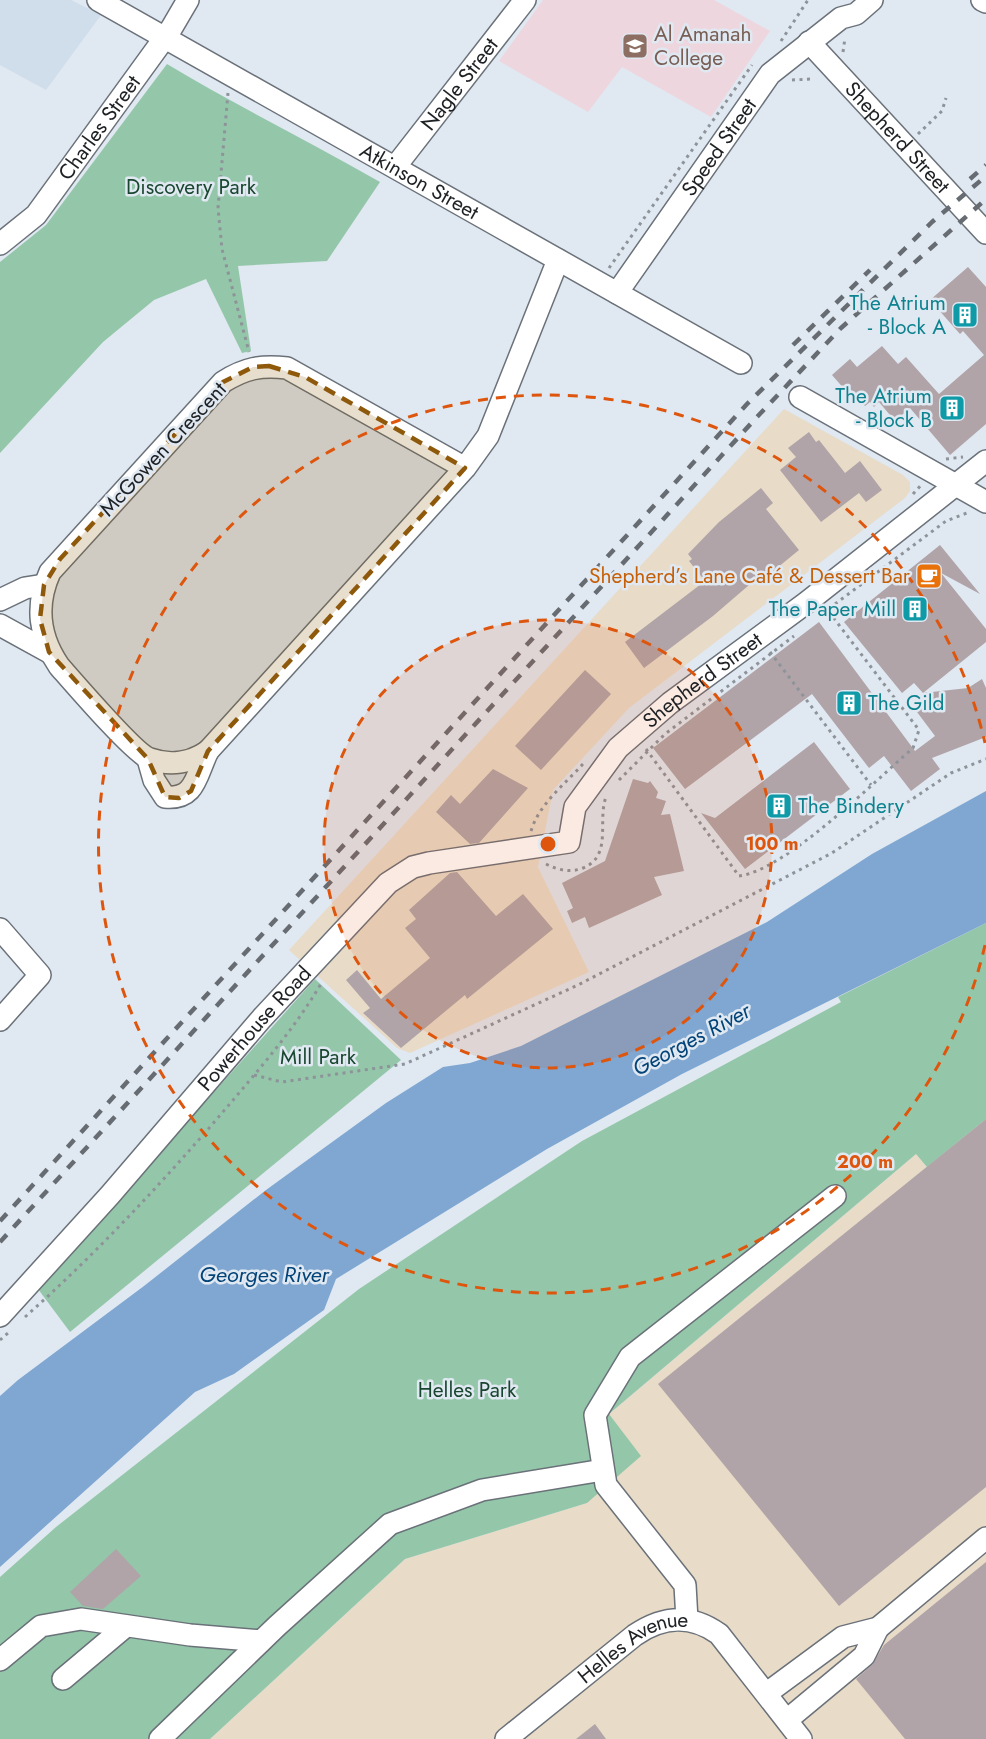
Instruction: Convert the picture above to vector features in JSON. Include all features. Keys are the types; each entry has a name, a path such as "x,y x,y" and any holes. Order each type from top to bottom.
{"street":[{"name":"Atkinson Street","path":"98,0 741,363"},
{"name":"Charles Street","path":"0,244 36,215 166,37 189,0"},
{"name":"Nagle Street","path":"395,167 525,0"},
{"name":"Speed Street","path":"617,293 752,97 771,74 809,42 846,17 856,14 872,0"},
{"name":"Shepherd Street","path":"809,42 986,233"},
{"name":"McGowen Crescent","path":"148,759 170,763 184,762 208,752 465,468 488,436 558,260"},
{"name":"McGowen Crescent","path":"208,752 191,791 179,798 165,797 154,780 148,759 59,666 49,652 40,619 44,585 60,558 223,382 253,367 287,368 465,468"},
{"path":"800,396 958,486 980,507"},
{"name":"Shepherd Street","path":"569,842 576,807 584,792 618,748 640,743 670,703 764,646 822,603 958,486 976,459"},
{"path":"0,600 25,588 44,585"},
{"name":"McGowen Crescent","path":"0,625 49,652"},
{"name":"Powerhouse Road","path":"7,1321 110,1195 262,1018 388,883 413,867 447,859 569,842"},
{"path":"0,929 40,975 0,1020"},
{"path":"687,1620 685,1585 606,1485 594,1415 630,1357 835,1196"},
{"path":"160,1739 261,1641 390,1524 482,1490 603,1470"},
{"path":"787,1720 864,1656 878,1628 986,1538"},
{"path":"0,1660 41,1626 81,1619 190,1635 261,1641"},
{"name":"Helles Avenue","path":"506,1739 647,1627 663,1620 687,1620 703,1624 719,1634 801,1739"},
{"path":"63,1679 126,1626"},
{"path":"767,1693 843,1637 878,1628"}],"path":[{"path":"773,48 781,42 808,0"},
{"path":"846,17 843,53 847,60"},
{"path":"605,270 608,270 758,60"},
{"path":"235,76 226,98 218,208 222,249 250,354 243,356 253,367"},
{"path":"914,137 942,111 946,98"},
{"path":"940,459 976,459"},
{"path":"819,617 822,603 957,514 980,507"},
{"path":"640,743 739,876 753,874 818,832 913,748 920,730 822,603"},
{"path":"617,781 640,743 764,646 800,632"},
{"path":"764,646 871,785"},
{"path":"254,1075 282,1082 405,1064 578,985 832,853 951,773 986,759"},
{"path":"531,848 539,858 556,869 567,871 588,866 596,860 602,846 601,814 610,789"},
{"path":"22,1320 157,1190 254,1075 300,1016 325,976"},
{"path":"0,1340 7,1321"}],"highlighted area":[{"path":"269,366 305,377 465,468 208,751 191,791 179,798 165,797 148,759 49,652 40,619 44,585 60,559 223,382 253,367"}],"shaded area":[{"path":"0,0 71,0 101,15 46,90 0,65"},
{"name":"Al Amanah College","path":"543,0 714,0 770,31 711,117 622,67 588,112 499,61"},
{"path":"784,409 903,475 910,482 910,491 905,498 629,708 553,790 538,867 589,972 410,1053 397,1048 289,950"},
{"path":"986,1119 986,1739 210,1739 405,1559 587,1503 608,1415 916,1154 927,1166"}],"green space":[{"name":"Discovery Park","path":"167,64 380,182 327,261 238,266 251,351 242,353 206,279 154,300 103,342 0,453 0,262 46,225"},
{"name":"Helles Park","path":"986,923 986,1119 927,1167 916,1154 609,1414 641,1456 587,1503 405,1559 210,1739 0,1739 0,1577 56,1527 359,1289 582,1141 841,1002 838,997"},
{"name":"Mill Park","path":"315,979 401,1060 70,1332 38,1289"}],"water":[{"name":"Georges River","path":"986,791 986,923 682,1074 547,1149 336,1279 324,1310 234,1374 195,1392 0,1567 0,1396 18,1380 144,1286 266,1190 386,1103 443,1067 470,1063 521,1046 767,922 872,854"}],"building":[{"path":"968,267 986,287 986,424 950,455 910,408 895,421 879,402 874,407 870,402 865,406 849,388 846,391 832,375 850,359 857,367 882,346 898,364 906,357 939,394 984,355 963,331 960,334 930,300"},
{"path":"809,432 816,442 819,440 845,473 860,461 882,490 866,502 859,493 821,522 780,470 796,457 788,448"},
{"path":"761,488 773,503 766,509 799,550 766,577 763,573 713,616 644,668 625,642 705,581 689,561 692,559 688,554 719,522"},
{"name":"The Paper Mill","path":"940,545 980,594 941,573 986,629 986,642 923,693 914,683 902,693 844,622"},
{"path":"819,622 915,751 935,736 917,712 930,702 923,693 968,688 982,679 986,688 986,737 932,758 940,769 911,791 884,756 869,768 812,694 685,789 653,748"},
{"path":"585,670 611,694 541,770 515,746"},
{"name":"The Bindery","path":"814,742 850,789 745,869 701,813 715,818"},
{"path":"493,769 528,788 479,843 470,844 436,812 451,795 460,804"},
{"path":"633,779 648,783 650,781 658,792 656,798 666,801 661,815 670,814 684,871 654,877 662,895 589,928 585,917 572,923 567,911 573,908 562,883 605,861"},
{"path":"457,872 496,916 523,894 553,929 467,999 465,995 401,1048 363,1013 370,1008 346,980 357,970 381,999 430,958 405,928 416,919 409,910 450,873"},
{"path":"986,1119 986,1487 839,1606 658,1384"},
{"path":"116,1549 141,1576 103,1609 83,1606 70,1592"},
{"path":"986,1562 986,1739 905,1739 856,1679 872,1665 884,1645"},
{"path":"595,1724 606,1739 576,1739"}],"railway":[{"path":"970,179 986,165"},
{"path":"0,1221 747,404 932,222 986,176"},
{"path":"0,1242 841,328 986,199"},
{"path":"793,345 870,270"}],"place":[{"name":"Al Amanah College","path":"635,46"},
{"name":"The Atrium - Block A","path":"965,315"},
{"name":"The Atrium - Block B","path":"952,408"},
{"name":"Shepherd’s Lane Café & Dessert Bar","path":"929,576"},
{"name":"The Paper Mill","path":"915,609"},
{"name":"The Gild","path":"849,703"},
{"name":"The Bindery","path":"779,806"}]}
